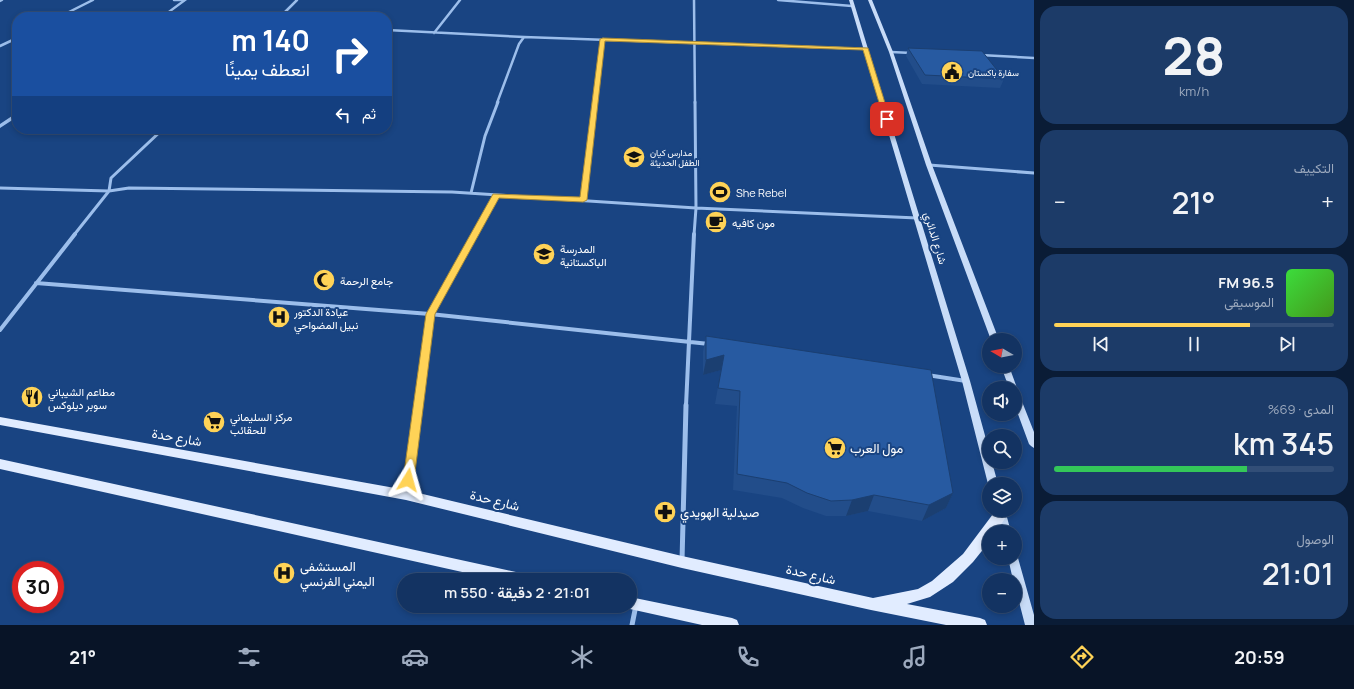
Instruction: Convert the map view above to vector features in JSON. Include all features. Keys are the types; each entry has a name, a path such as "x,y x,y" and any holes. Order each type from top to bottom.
{"main road":[{"name":"شارع الدائري","path":"870,0 891,52 929,165 992,333"},
{"name":"شارع الدائري","path":"851,3 966,381 991,477"},
{"path":"1022,412 1034,444"},
{"name":"شارع حدة","path":"0,421 406,495 682,562 871,604 980,625"},
{"path":"0,464 494,573"},
{"path":"871,604 924,594 942,582 958,570 972,556 997,517"},
{"path":"1015,565 1031,625"},
{"path":"637,605 732,625"}],"street":[{"path":"69,12 93,0"},
{"path":"174,0 184,0"},
{"path":"168,12 184,0"},
{"path":"285,12 297,0"},
{"path":"434,33 460,0"},
{"path":"682,562 688,341 696,208 693,42 694,0"},
{"path":"778,0 851,3"},
{"path":"392,30 524,37 866,49"},
{"path":"471,193 485,136 519,44 524,37"},
{"path":"583,200 603,39"},
{"path":"0,46 12,40"},
{"path":"891,52 915,53"},
{"path":"978,55 1034,58"},
{"path":"0,126 12,118"},
{"path":"0,330 109,190 111,178 158,134"},
{"path":"929,165 1034,173"},
{"path":"0,188 109,190 129,188 471,193 696,208 917,218"},
{"path":"406,495 430,314 496,195"},
{"path":"36,283 430,314 712,344"},
{"path":"920,374 966,381"},
{"path":"632,625 633,613"}],"building":[{"path":"908,48 982,51 1004,79 925,75"},
{"name":"مول العرب","path":"706,336 931,370 953,493 929,505 874,495 852,500 831,501 807,493 787,483 737,474 740,391 718,388 724,355 706,360"}],"place":[{"name":"سفارة باكستان","path":"952,72"},
{"name":"مدارس كيان الطفل الحديثة","path":"634,157"},
{"name":"She Rebel","path":"720,192"},
{"name":"مون كافيه","path":"716,222"},
{"name":"المدرسة الباكستانية","path":"544,254"},
{"name":"جامع الرحمة","path":"324,280"},
{"name":"عيادة الدكتور نبيل المضواحي","path":"279,317"},
{"name":"مطاعم الشيباني سوبر ديلوكس","path":"32,397"},
{"name":"مركز السليماني للحقائب","path":"214,422"},
{"name":"مول العرب","path":"835,448"},
{"name":"صيدلية الهويدي","path":"665,512"},
{"name":"المستشفى اليمني الفرنسي","path":"284,573"}],"route":[{"path":"408,480 430,314 496,195 583,200 603,39 866,49 887,119"}]}
